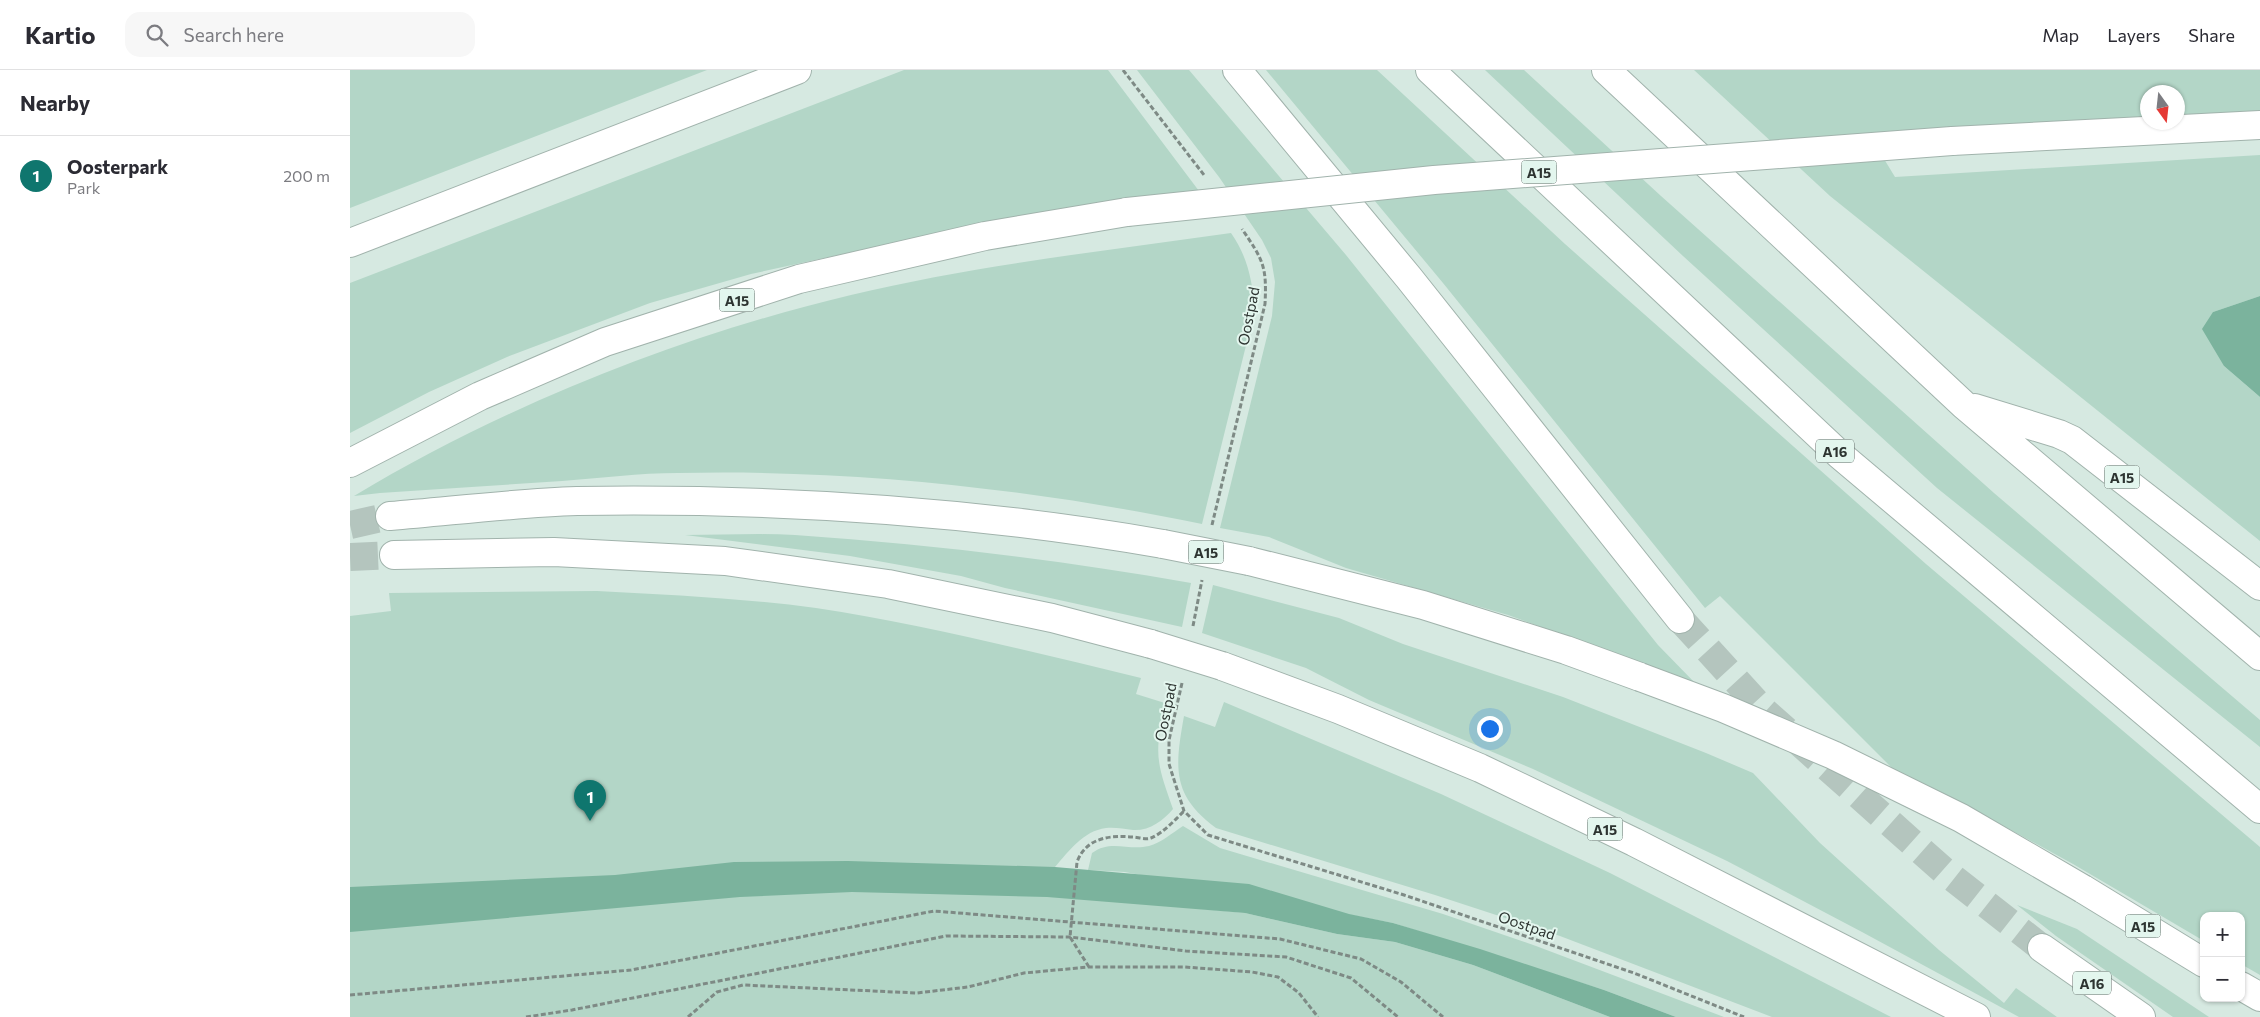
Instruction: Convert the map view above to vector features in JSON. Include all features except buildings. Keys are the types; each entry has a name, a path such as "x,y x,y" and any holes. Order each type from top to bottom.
{"highway":[{"path":"350,243 797,70"},
{"path":"1237,70 1409,278 1680,619"},
{"name":"A16","path":"1430,70 1840,455 2260,809"},
{"path":"1606,70 1964,405 2260,656"},
{"name":"A15","path":"359,458 480,396 605,342 790,282 985,236 1127,212 1434,180 1952,141 2260,125"},
{"name":"A15","path":"1964,405 2059,434 2072,440 2260,586"},
{"name":"A15","path":"390,516 575,502 741,502 846,506 980,517 1102,533 1249,561 1424,605 1566,650 1723,708 1841,760 1960,818 2083,889 2200,961"},
{"name":"A15","path":"394,555 554,552 725,561 888,584 1052,618 1151,644 1222,666 1338,709 1480,768 1643,847 1976,1017"},
{"name":"A16","path":"2042,948 2141,1017"},
{"path":"2245,988 2260,997"}],"path":[{"path":"1123,70 1207,180"},
{"name":"Oostpad","path":"1210,534 1241,396 1265,304 1266,276 1262,258 1240,227"},
{"path":"1192,629 1203,572"},
{"name":"Oostpad","path":"1183,678 1169,740 1169,764 1184,811 1208,835 1413,898 1634,973 1744,1017"},
{"path":"1089,967 1070,936 1076,862 1081,850 1095,841 1116,836 1150,838 1171,824 1184,811"},
{"path":"350,995 631,970 934,911 1280,939 1362,959 1401,982 1443,1017"},
{"path":"526,1017 946,936 1070,936 1186,951 1286,957 1351,978 1398,1017"},
{"path":"688,1017 717,992 743,985 917,993 968,987 1024,973 1089,967 1185,967 1252,972 1278,977 1299,993 1318,1017"},
{"path":"741,977 743,985"}],"shaded area":[{"path":"350,70 707,70 350,208"},
{"path":"904,70 1108,70 1202,195 976,225 751,274 650,303 507,357 429,392 350,433 350,283"},
{"path":"1137,70 1189,70 1346,255 1658,645 1695,683 1508,615 1346,568 1269,537 1220,528 1272,316 1275,282 1271,258 1262,240 1219,177"},
{"path":"1266,70 1377,70 1565,244 1926,564 2260,847 2260,975 2245,966 2245,912 2200,912 2200,939 2073,864 2000,824 1896,772 1720,596 1705,608 1443,283"},
{"path":"1485,70 1524,70 1661,196 1994,493 2260,720 2260,747 1937,488 1683,256"},
{"path":"1694,70 2260,70 2260,114 2185,118 2185,85 2140,85 2140,119 1870,136 1895,177 2260,155 2260,296 2213,312 2224,366 2260,397 2260,541 1830,196"},
{"path":"1231,233 1245,260 1255,309 1202,524 1007,491 875,478 809,474 649,474 354,496 411,463 532,403 659,352 787,311 898,284 945,275"},
{"path":"2260,296 2260,397 2224,366 2202,329 2213,312"},
{"path":"781,534 895,543 1043,560 1191,583 1182,627 1005,588 961,576 850,556 685,535"},
{"path":"1213,585 1339,618 1403,644 1563,697 1753,773 1820,843 1939,950 2004,1003 2016,988 2057,1017 2019,1017 1727,861 1533,769 1369,700 1306,668 1202,633"},
{"path":"597,591 734,599 816,608 939,631 1141,678 1136,694 1168,704 1160,733 1158,757 1163,780 1173,809 1160,821 1145,829 1106,828 1090,833 1071,848 1055,867 1025,867 1203,909 1245,913 1337,934 1395,942 1473,965 1610,1017 350,1017 350,616 391,611 389,593"},
{"path":"1224,702 1441,794 1610,873 1891,1017 1772,1017 1560,936 1435,895 1216,828 1201,816 1191,804 1184,792 1178,765 1184,716 1215,727"},
{"path":"1183,826 1220,848 1443,914 1536,946 1724,1017 1676,1017 1604,990 1393,923 1125,872 1088,870 1092,853 1099,849 1113,846 1141,847 1153,845"},
{"path":"848,861 1055,867 1249,884 1349,914 1393,923 1480,949 1604,990 1676,1017 1610,1017 1473,965 1395,942 1337,934 1245,913 1047,897 852,892 740,897 350,932 350,887 615,875 734,862"},
{"path":"2017,905 2077,929 2209,1017 2173,1017 2056,936"}],"tunnel":[{"path":"350,525 390,516"},
{"path":"350,557 394,555"},
{"path":"1680,619 1764,711 1944,871 2042,948"}],"place":[{"name":"Oosterpark","path":"590,821"}]}
